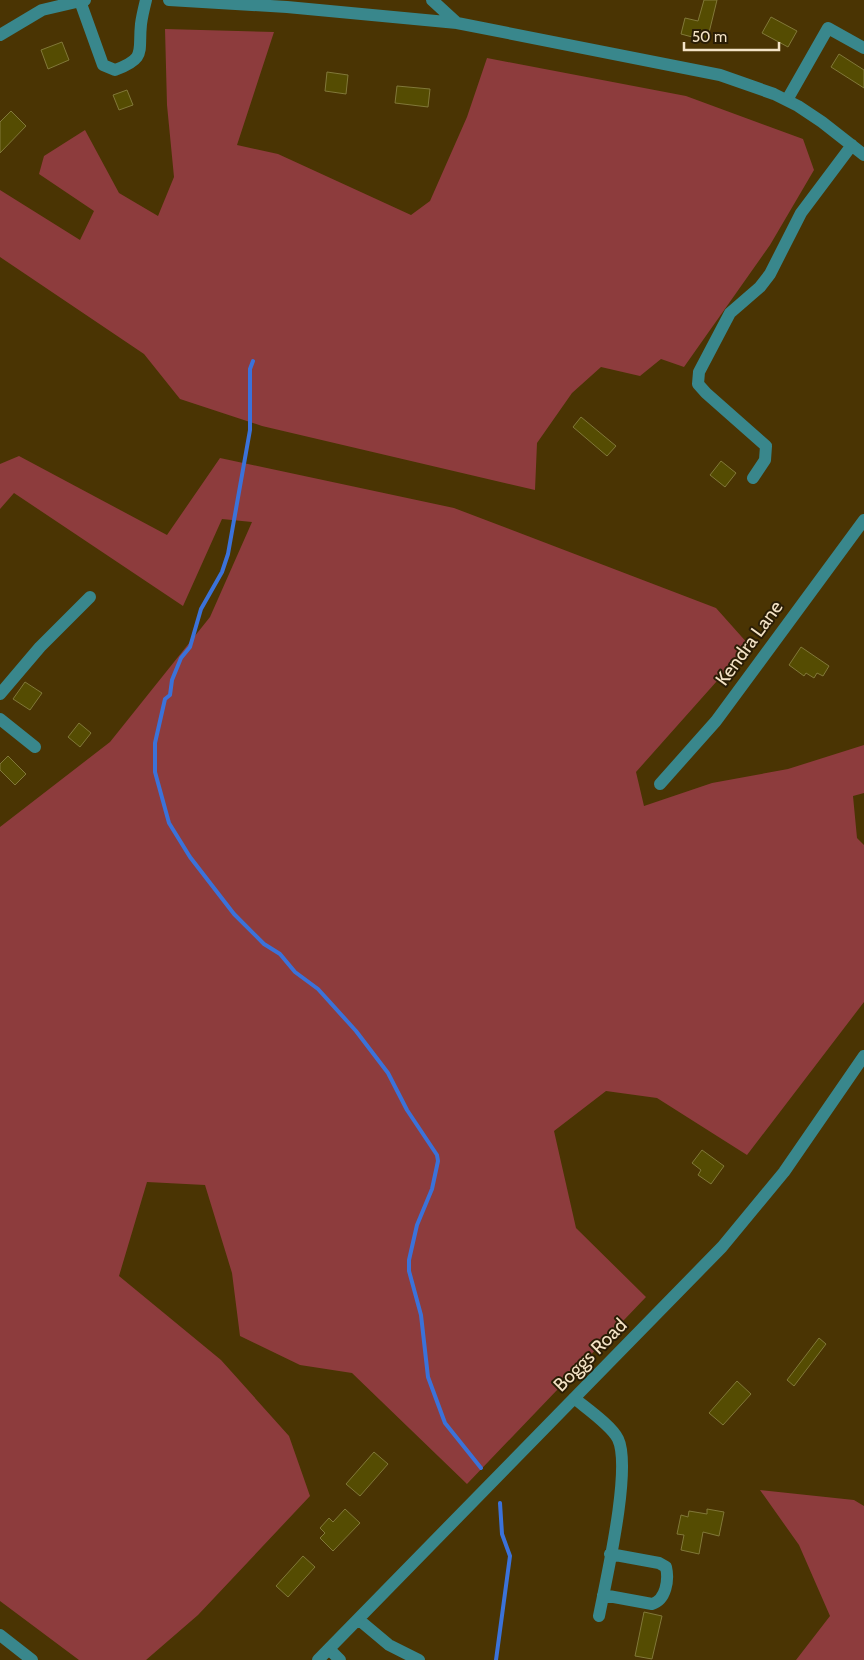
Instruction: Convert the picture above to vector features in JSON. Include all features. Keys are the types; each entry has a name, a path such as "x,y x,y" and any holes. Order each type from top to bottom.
{"street":[{"path":"2,30 42,10 83,0 103,65 115,70 131,64 141,50 141,24 146,0"},
{"path":"169,0 287,7 457,23 720,74 787,100 822,122 860,150 801,213 770,274 760,287 730,313 698,372 698,384 766,446 765,460 753,478"},
{"path":"432,0 457,23"},
{"path":"787,100 828,28 864,48"},
{"name":"Kendra Lane","path":"660,784 716,721 864,520"},
{"path":"0,694 46,641 90,597"},
{"path":"0,719 35,748"},
{"name":"Boggs Road","path":"318,1660 435,1543 722,1247 784,1172 864,1056"},
{"path":"574,1398 617,1436 623,1450 620,1494 599,1616"},
{"path":"603,1595 652,1604 658,1602 663,1597 668,1574 666,1567 659,1563 610,1554"},
{"path":"358,1619 389,1645 419,1660"},
{"path":"0,1635 32,1660"},
{"path":"329,1649 340,1660"}],"shaded area":[{"path":"165,29 274,32 237,145 278,154 411,215 430,201 467,117 487,58 686,96 803,139 814,170 770,245 684,367 661,359 640,376 601,367 572,393 537,443 535,490 262,426 180,399 144,354 0,257 0,190 80,240 94,211 39,174 44,156 85,130 119,193 158,216 174,177 167,105"},
{"path":"19,456 167,535 220,458 454,508 716,608 749,645 636,772 644,806 712,783 788,769 864,745 864,793 853,796 857,838 864,845 864,1002 747,1155 657,1098 606,1091 554,1131 576,1228 646,1297 467,1484 352,1373 300,1365 240,1336 232,1273 205,1185 147,1182 119,1276 221,1360 289,1436 310,1496 198,1615 146,1660 79,1660 0,1601 0,827 110,742 210,617 252,522 222,519 183,606 14,493 0,509 0,464"},
{"path":"760,1490 854,1500 864,1506 864,1660 796,1660 830,1616 799,1545"}],"building":[{"path":"704,0 717,0 707,41 681,34 685,18 698,21"},
{"path":"771,17 797,31 788,47 762,33"},
{"path":"62,42 69,60 48,69 41,50"},
{"path":"839,54 864,70 864,88 831,67"},
{"path":"327,72 348,75 346,94 325,91"},
{"path":"397,86 430,89 428,107 395,103"},
{"path":"127,90 133,105 119,110 113,95"},
{"path":"11,111 26,126 0,153 0,122"},
{"path":"581,417 616,446 607,456 573,427"},
{"path":"721,461 736,473 725,487 710,475"},
{"path":"801,647 829,666 823,676 817,673 814,678 806,673 804,676 789,665"},
{"path":"25,682 42,693 30,710 13,699"},
{"path":"79,723 91,733 80,747 68,737"},
{"path":"8,756 26,774 15,785 0,770 0,764"},
{"path":"702,1150 724,1166 711,1184 698,1175 701,1170 692,1163"},
{"path":"819,1338 826,1344 794,1386 787,1380"},
{"path":"737,1381 751,1394 723,1425 709,1413"},
{"path":"374,1452 388,1464 360,1496 346,1484"},
{"path":"345,1509 360,1523 333,1551 320,1538 325,1533 320,1528 329,1518 333,1522"},
{"path":"707,1509 724,1512 719,1536 703,1532 699,1554 681,1550 684,1535 677,1534 681,1515 688,1517 689,1511 707,1514"},
{"path":"303,1556 315,1567 288,1597 276,1586"},
{"path":"644,1612 662,1616 652,1659 635,1656"}],"waterway":[{"path":"253,361 250,369 250,430 228,554 222,572 201,609 190,647 181,658 172,680 170,695 165,699 155,743 155,772 169,823 190,857 234,914 264,944 280,954 295,972 318,989 356,1031 388,1073 407,1110 437,1155 438,1161 432,1189 417,1225 409,1260 409,1271 421,1315 428,1377 445,1423 481,1468"},
{"path":"496,1660 510,1556 502,1534 500,1503"}]}
